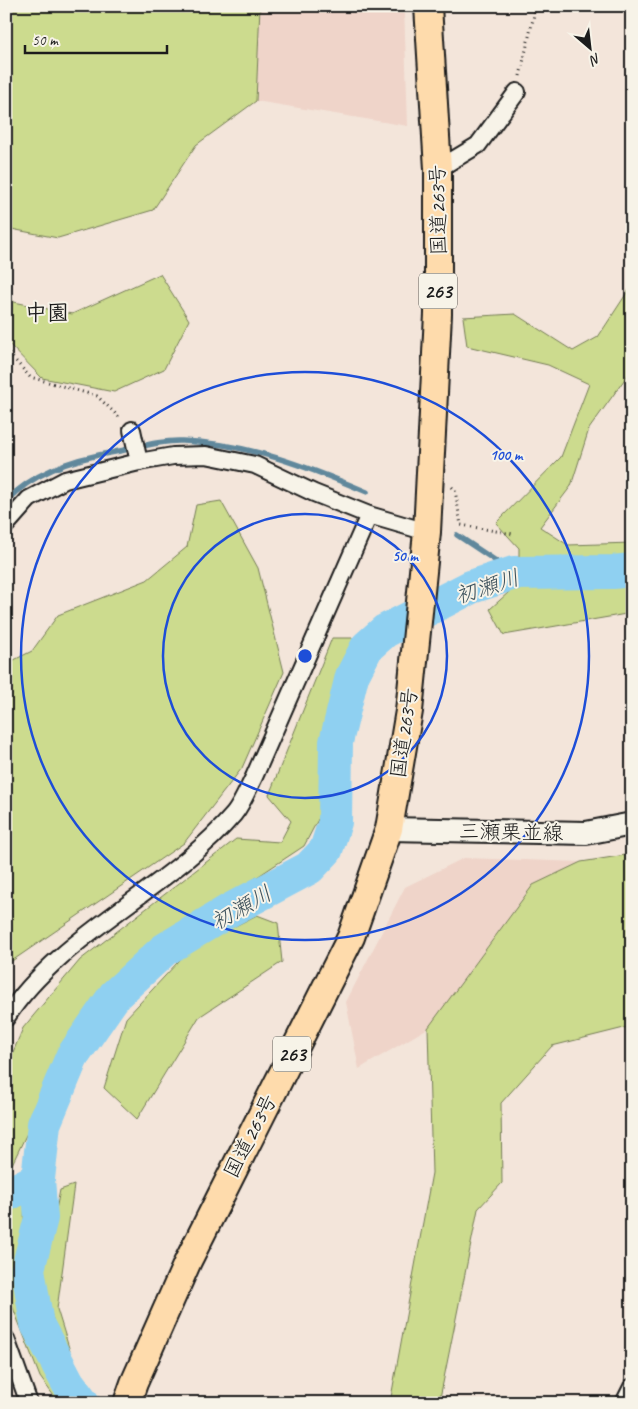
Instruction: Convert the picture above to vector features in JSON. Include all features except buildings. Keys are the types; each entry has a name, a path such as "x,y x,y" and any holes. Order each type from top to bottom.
{"highway":[{"name":"国道263号","path":"131,1393 188,1261 351,937 389,829 409,711 427,532 431,462 438,314 438,169 428,6"}],"main road":[{"name":"三瀬栗並線","path":"389,829 586,833 632,824"}],"street":[{"path":"438,169 478,145 517,92"},
{"path":"132,430 138,462"},
{"path":"6,525 30,499 65,480 138,462 173,456 206,455 255,465 314,493 369,515 427,532"},
{"path":"6,1018 20,997 56,962 192,853 235,813 254,777 369,515"},
{"path":"6,1340 29,1403"},
{"path":"624,1403 632,1387"}],"path":[{"path":"517,92 536,6"},
{"path":"6,350 30,377 97,396 132,430"},
{"path":"431,462 455,490 461,525 513,534"}],"shaded area":[{"path":"260,6 404,6 408,126 256,101"},
{"path":"464,858 581,862 533,885 428,1028 359,1069 346,1002 405,887"}],"green space":[{"path":"6,6 260,6 256,101 196,145 153,210 58,238 6,228"},
{"path":"160,274 189,320 164,369 114,392 42,378 6,341 6,293 14,302 72,314"},
{"path":"632,285 632,369 589,429 571,486 540,527 568,545 632,543 632,613 504,635 490,609 519,583 519,548 496,523 561,457 589,384 548,365 467,346 463,317 515,314 573,351 598,337"},
{"path":"221,501 258,568 284,672 242,768 184,843 6,965 6,664 32,651 58,615 147,580 187,547 196,505"},
{"path":"332,638 354,638 323,736 324,808 304,846 157,943 78,1026 6,1177 6,1069 23,1028 80,960 236,839 280,842 291,821 269,795"},
{"path":"632,854 632,1026 552,1046 501,1103 502,1183 478,1209 439,1403 390,1403 432,1173 428,1028 533,885 581,862"},
{"path":"257,915 278,923 282,962 199,1017 137,1119 104,1088 126,1018 190,949"},
{"path":"74,1185 57,1309 70,1351 62,1352 42,1280 60,1190"},
{"path":"25,1197 21,1293 45,1368 70,1403 59,1403 40,1377 6,1290 6,1211"}],"waterway":[{"path":"6,501 29,482 71,462 174,441 206,443 254,451 300,465 367,492"},
{"path":"457,535 514,573"},
{"name":"初瀬川","path":"83,1403 68,1383 37,1324 28,1269 41,1218 38,1179 44,1124 72,1057 115,995 164,950 230,910 309,868 326,850 335,822 336,742 352,676 367,647 385,631 471,587 514,573 613,572 632,570"},
{"path":"6,1195 38,1179"}],"district":[{"name":"中園","path":"47,312"}]}
